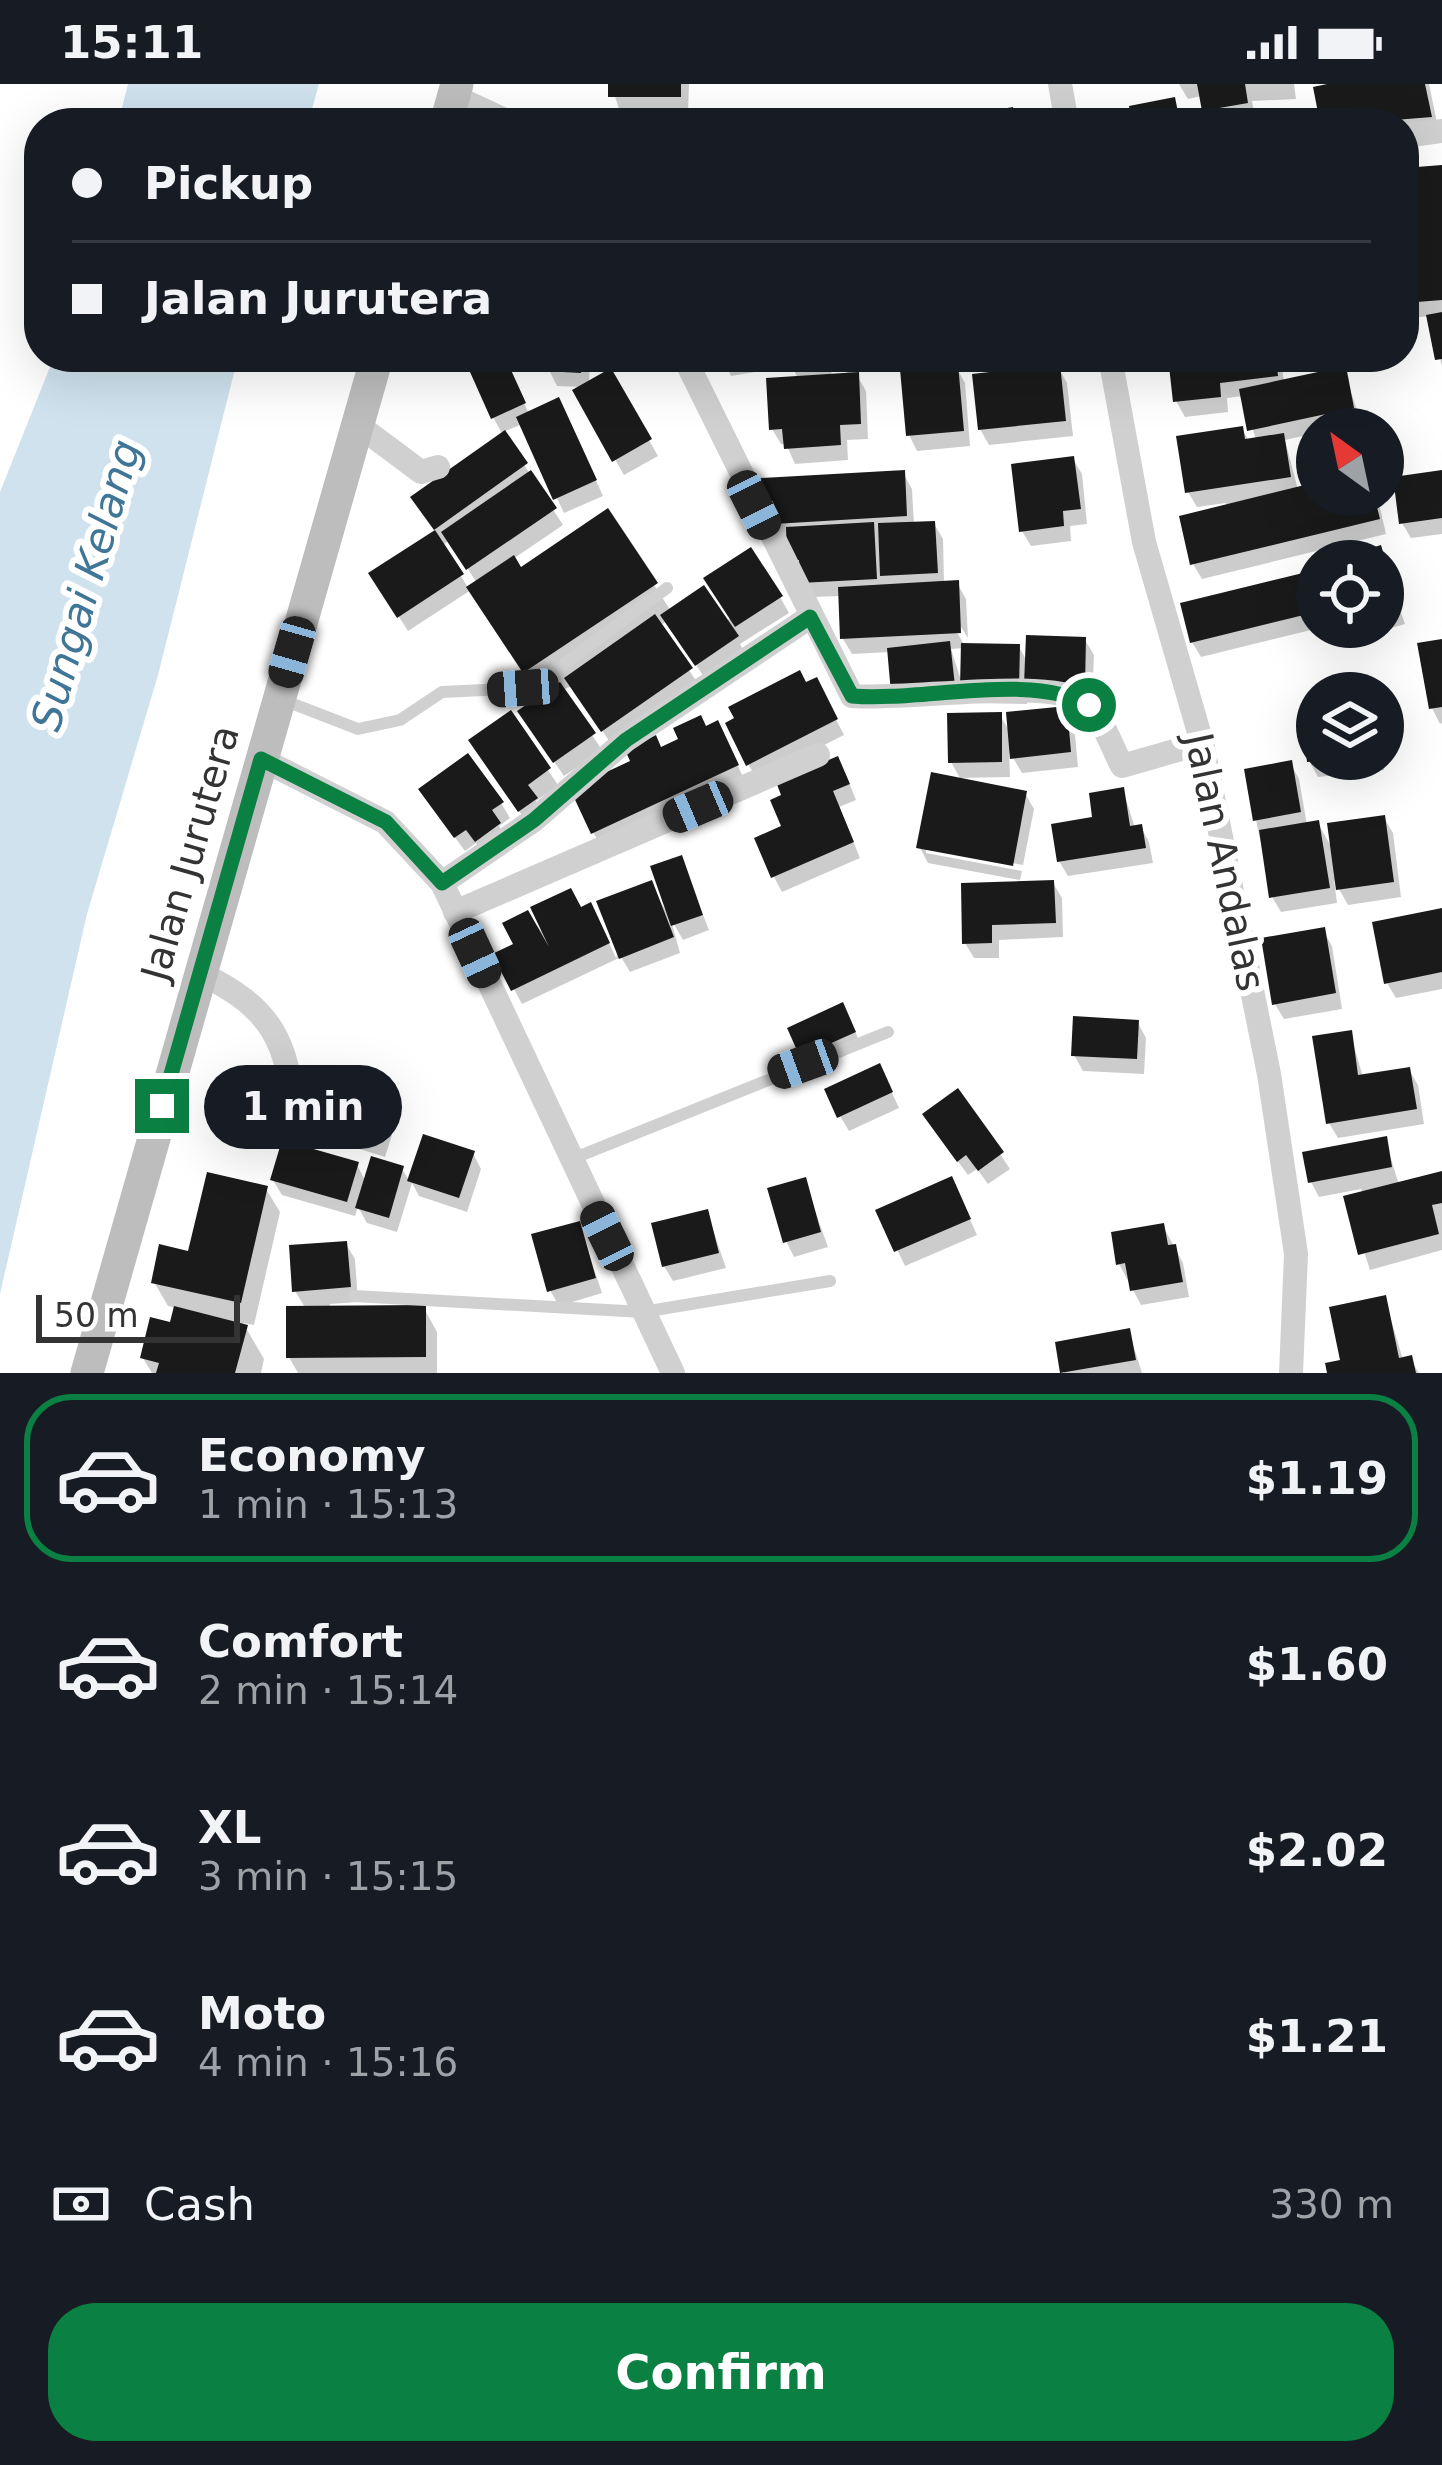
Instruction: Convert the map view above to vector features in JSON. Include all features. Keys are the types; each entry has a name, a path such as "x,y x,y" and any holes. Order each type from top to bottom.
{"street":[{"name":"Jalan Jurutera","path":"87,1373 373,372"},
{"path":"691,372 852,696 894,700 1024,690 1073,696 1089,705 1122,766 1202,743"},
{"name":"Jalan Andalas","path":"1113,372 1144,542 1202,743 1269,1074 1296,1254 1291,1373"},
{"path":"358,425 421,472 438,467"},
{"path":"442,883 534,820 626,740 810,617"},
{"path":"455,912 818,755"},
{"path":"261,759 386,822 442,883 673,1373"},
{"path":"200,973 246,995 282,1044 294,1121"}],"lane":[{"path":"278,698 358,729 400,720 442,692 523,688 544,678 668,588"},
{"path":"571,1160 888,1033"},
{"path":"354,1296 643,1312 830,1281"}],"water":[{"path":"128,84 319,84 312,108 122,108"},
{"name":"Sungai Kelang","path":"48,372 234,372 158,675 87,914 0,1294 0,492"}],"building":[{"path":"608,84 681,84 681,97 608,97"},
{"path":"1197,84 1245,84 1248,103 1201,108"},
{"path":"1425,84 1432,117 1419,118 1419,108 1317,108 1313,87"},
{"path":"1175,97 1177,108 1129,108"},
{"path":"1442,165 1442,300 1419,302 1419,167"},
{"path":"1442,312 1442,359 1435,360 1426,315"},
{"path":"470,372 512,372 526,403 491,419"},
{"path":"604,372 613,372 652,439 612,462 572,390"},
{"path":"859,372 861,424 840,425 841,445 784,449 782,429 769,430 766,378"},
{"path":"900,372 959,372 964,431 906,436"},
{"path":"1061,372 1066,421 978,430 972,374"},
{"path":"1170,372 1278,372 1278,376 1220,383 1221,397 1173,402"},
{"path":"1318,372 1347,372 1354,408 1296,408 1296,420 1247,431 1239,389"},
{"path":"559,397 597,480 553,500 516,417"},
{"path":"1243,426 1245,439 1284,433 1291,477 1185,493 1176,436"},
{"path":"505,430 528,463 434,530 410,497"},
{"path":"1074,456 1081,509 1063,511 1064,526 1019,532 1011,464"},
{"path":"531,470 557,508 466,570 441,532"},
{"path":"905,470 907,516 774,524 773,501 761,501 760,478"},
{"path":"1442,470 1442,518 1399,524 1398,516 1404,516 1404,475"},
{"path":"1296,487 1296,516 1380,519 1190,565 1179,516"},
{"path":"608,508 658,583 523,673 466,587 514,555 521,567"},
{"path":"935,521 938,573 880,576 878,523"},
{"path":"874,522 877,579 800,583 799,560 787,561 786,527"},
{"path":"435,530 464,574 397,618 368,573"},
{"path":"751,547 783,596 735,627 703,578"},
{"path":"1296,575 1296,617 1190,643 1180,603"},
{"path":"959,580 961,633 840,639 838,587"},
{"path":"704,585 739,636 695,666 660,615"},
{"path":"655,614 693,668 601,732 564,678"},
{"path":"1026,635 1086,637 1085,687 1024,685"},
{"path":"1442,639 1442,707 1429,709 1417,643"},
{"path":"950,641 955,686 891,693 887,648"},
{"path":"961,643 1020,644 1019,689 960,688"},
{"path":"800,670 806,682 817,677 838,719 746,766 725,723 734,718 728,707"},
{"path":"560,682 596,733 553,763 517,711"},
{"path":"1067,706 1071,752 1010,759 1006,712"},
{"path":"511,710 551,768 528,785 538,798 518,812 468,740"},
{"path":"1002,712 1002,762 948,763 947,713"},
{"path":"701,715 706,726 718,720 739,765 591,834 570,789 630,761 625,750 656,735 661,747 678,739 673,728"},
{"path":"468,753 504,802 492,810 501,823 475,842 466,830 454,838 418,789"},
{"path":"838,756 850,784 833,791 854,842 771,878 754,838 781,826 770,800 781,795 776,782"},
{"path":"1292,760 1301,812 1253,821 1244,769"},
{"path":"931,772 1027,791 1013,866 916,848"},
{"path":"1124,787 1130,826 1142,824 1146,848 1057,862 1051,824 1092,817 1089,793"},
{"path":"1385,815 1394,882 1336,890 1327,823"},
{"path":"1319,820 1330,888 1269,898 1259,830"},
{"path":"682,855 703,915 671,926 650,866"},
{"path":"652,880 674,937 619,959 596,901"},
{"path":"1054,880 1056,923 992,925 992,943 962,944 961,883"},
{"path":"571,888 581,907 591,902 610,943 511,991 492,954 513,944 502,923 528,910 549,947 530,907"},
{"path":"1442,908 1442,972 1384,984 1372,922"},
{"path":"1325,927 1336,993 1272,1005 1261,938"},
{"path":"843,1002 856,1032 800,1057 787,1028"},
{"path":"1073,1016 1139,1020 1137,1059 1071,1056"},
{"path":"1352,1030 1358,1075 1410,1067 1417,1109 1326,1124 1312,1036"},
{"path":"880,1063 893,1092 837,1118 824,1089"},
{"path":"958,1088 1004,1152 978,1171 966,1155 957,1162 922,1114"},
{"path":"331,1099 385,1117 377,1144 322,1126"},
{"path":"423,1134 475,1151 459,1198 407,1181"},
{"path":"1387,1136 1392,1167 1308,1183 1302,1152"},
{"path":"282,1140 359,1162 347,1202 270,1180"},
{"path":"371,1156 404,1166 389,1218 355,1208"},
{"path":"1442,1171 1442,1203 1432,1205 1439,1234 1358,1255 1343,1196"},
{"path":"207,1172 268,1186 241,1303 151,1283 159,1244 188,1251"},
{"path":"952,1176 971,1219 894,1252 875,1210"},
{"path":"806,1177 821,1232 783,1243 767,1188"},
{"path":"708,1209 719,1253 662,1267 651,1223"},
{"path":"580,1221 596,1278 547,1292 531,1234"},
{"path":"1164,1223 1168,1245 1176,1244 1183,1282 1130,1291 1125,1263 1116,1265 1111,1232"},
{"path":"347,1241 351,1287 292,1292 289,1245"},
{"path":"1386,1295 1399,1358 1412,1355 1416,1373 1327,1373 1325,1363 1340,1360 1329,1307"},
{"path":"426,1305 426,1357 286,1358 286,1306"},
{"path":"174,1306 248,1325 235,1373 156,1373 159,1363 140,1358 150,1317 170,1322"},
{"path":"1130,1328 1136,1360 1060,1373 1055,1342"}],"route":[{"path":"162,1106 261,759 386,822 442,883 534,820 626,740 810,617 852,696 894,700 1024,690 1073,696 1089,705"}]}
